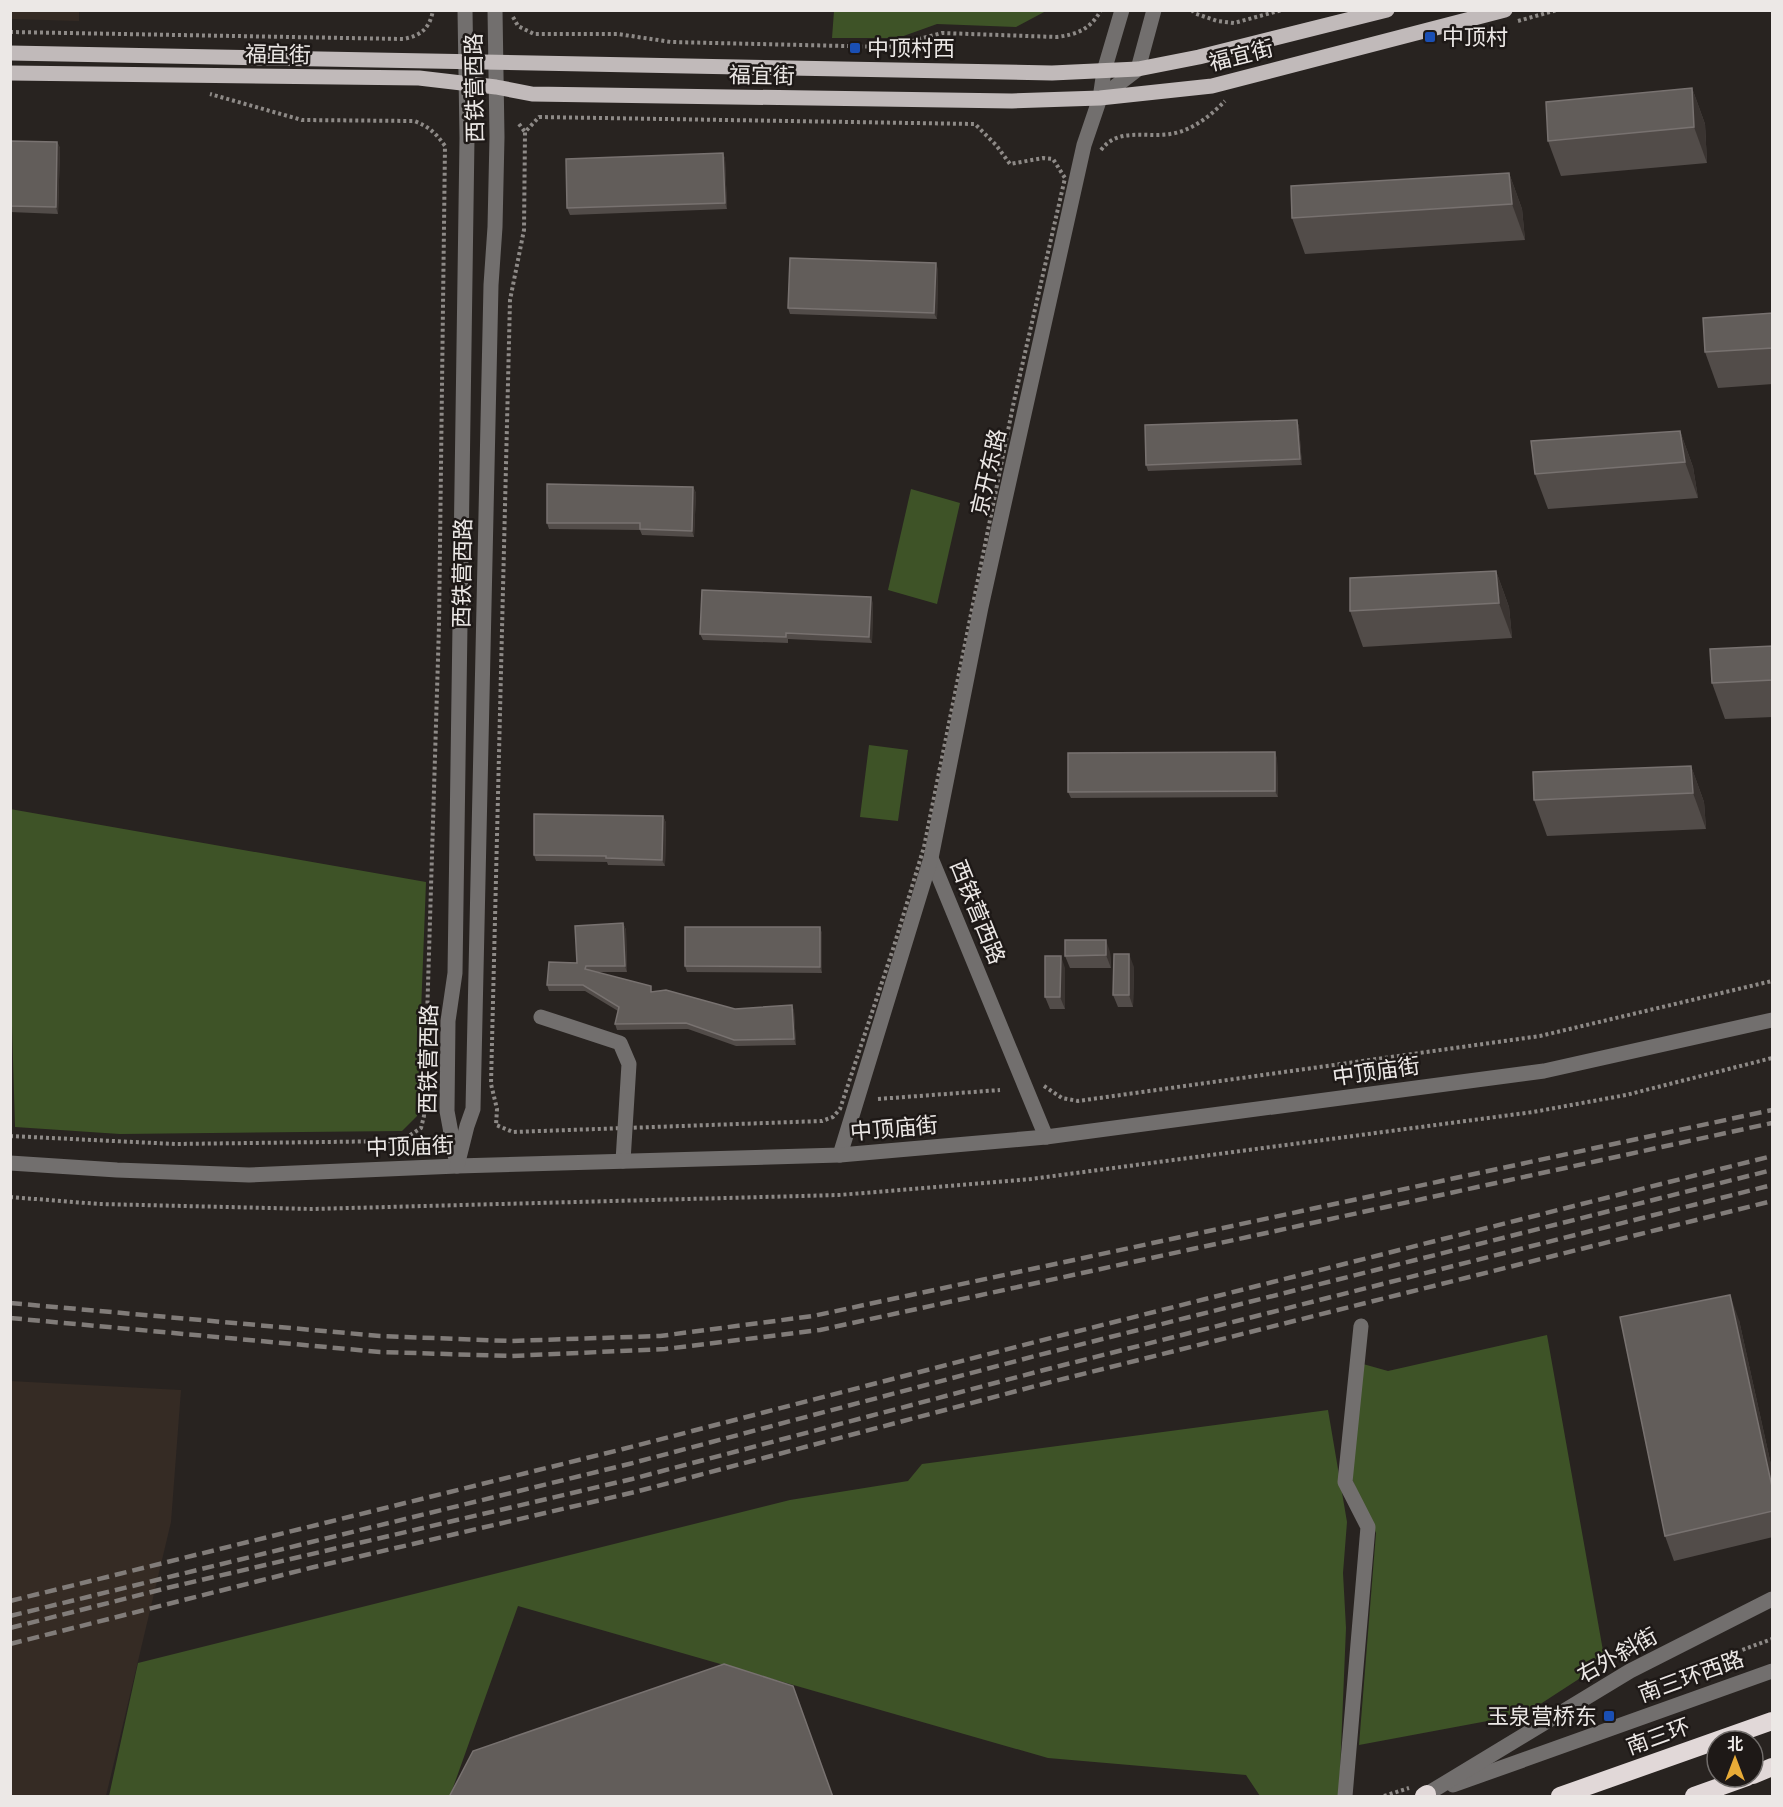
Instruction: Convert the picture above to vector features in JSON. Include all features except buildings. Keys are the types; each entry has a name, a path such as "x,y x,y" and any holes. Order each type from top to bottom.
{"highway":[{"name":"南三环","path":"1560,1797 1773,1721"},
{"path":"1694,1797 1715,1789"}],"main road":[{"name":"福宜街","path":"10,53 1052,73 1138,69 1199,57 1387,10"},
{"name":"福宜街","path":"10,73 419,78 496,87 532,94 1012,101 1100,98 1212,86 1508,16"}],"street":[{"name":"西铁营西路","path":"457,1166 447,1111 448,1021 455,973 465,10"},
{"name":"西铁营西路","path":"457,1166 473,1109 490,321 497,137 495,10"},
{"name":"京开东路","path":"931,858 991,561 1084,145 1100,98 1104,71 1122,10"},
{"path":"1100,98 1138,69 1154,10"},
{"name":"西铁营西路","path":"931,858 1046,1137"},
{"name":"西铁营西路","path":"840,1155 931,858"},
{"path":"541,1017 620,1043 629,1064 623,1161"},
{"name":"中顶庙街","path":"10,1163 249,1175 457,1166 840,1155 1046,1137 1544,1071 1773,1020"},
{"path":"1346,1797 1368,1527 1345,1482 1361,1326"},
{"name":"右外斜街","path":"1424,1796 1630,1671 1773,1599"},
{"name":"南三环西路","path":"1424,1796 1773,1671"}],"path":[{"path":"10,32 403,39 415,37 426,31 432,21 434,10"},
{"path":"511,10 518,26 534,34 618,34 671,42 889,47 942,33 1073,36 1095,21 1101,10"},
{"path":"1192,10 1194,13 1217,21 1233,23 1282,10"},
{"path":"1508,16 1557,10"},
{"path":"514,31 518,26"},
{"path":"10,1136 175,1144 402,1141 422,1128 425,1104 439,626 444,146 437,134 427,126 414,121 302,120 211,94 199,94"},
{"path":"1096,158 1117,136 1172,134 1206,119 1228,98"},
{"path":"519,124 525,132 524,230 510,300 491,1084 497,1109 496,1125 513,1132 822,1121 833,1117 840,1109 924,847 1014,401 1065,178 1053,159 1043,158 1010,164 996,145 975,124 539,117 525,132"},
{"path":"432,130 437,123"},
{"path":"1042,1085 1062,1098 1078,1101 1540,1036 1773,981"},
{"path":"878,1099 1000,1090"},
{"path":"1630,1691 1773,1639"}],"shaded area":[{"path":"11,10 79,11 79,21 11,19"},
{"path":"10,1381 181,1390 171,1522 106,1796 11,1796"}],"green space":[{"path":"834,10 1046,11 1016,27 937,24 898,38 832,38"},
{"path":"911,489 960,503 937,604 888,590"},
{"path":"869,745 908,750 898,821 860,817"},
{"path":"10,809 426,882 417,1116 402,1131 120,1134 15,1127 12,1026 10,1025"},
{"path":"1547,1335 1605,1662 1525,1714 1359,1745 1376,1533 1352,1479 1363,1364 1388,1371"},
{"path":"1328,1410 1347,1522 1343,1573 1346,1628 1339,1796 1260,1796 1246,1775 1048,1758 518,1606 450,1796 109,1796 138,1663 790,1500 908,1481 922,1464"}],"railway":[{"path":"10,1303 380,1336 510,1341 660,1336 813,1316 1772,1110"},
{"path":"10,1318 380,1352 511,1356 665,1349 820,1330 1772,1123"},
{"path":"10,1601 623,1449 1035,1342 1772,1156"},
{"path":"10,1616 629,1464 1039,1355 1772,1170"},
{"path":"10,1628 167,1588 632,1479 1044,1370 1772,1185"},
{"path":"10,1644 310,1568 635,1492 1047,1383 1772,1201"}],"place":[{"name":"中顶村","path":"1430,37"},
{"name":"中顶村西","path":"855,48"},
{"name":"玉泉营桥东","path":"1609,1716"}]}
